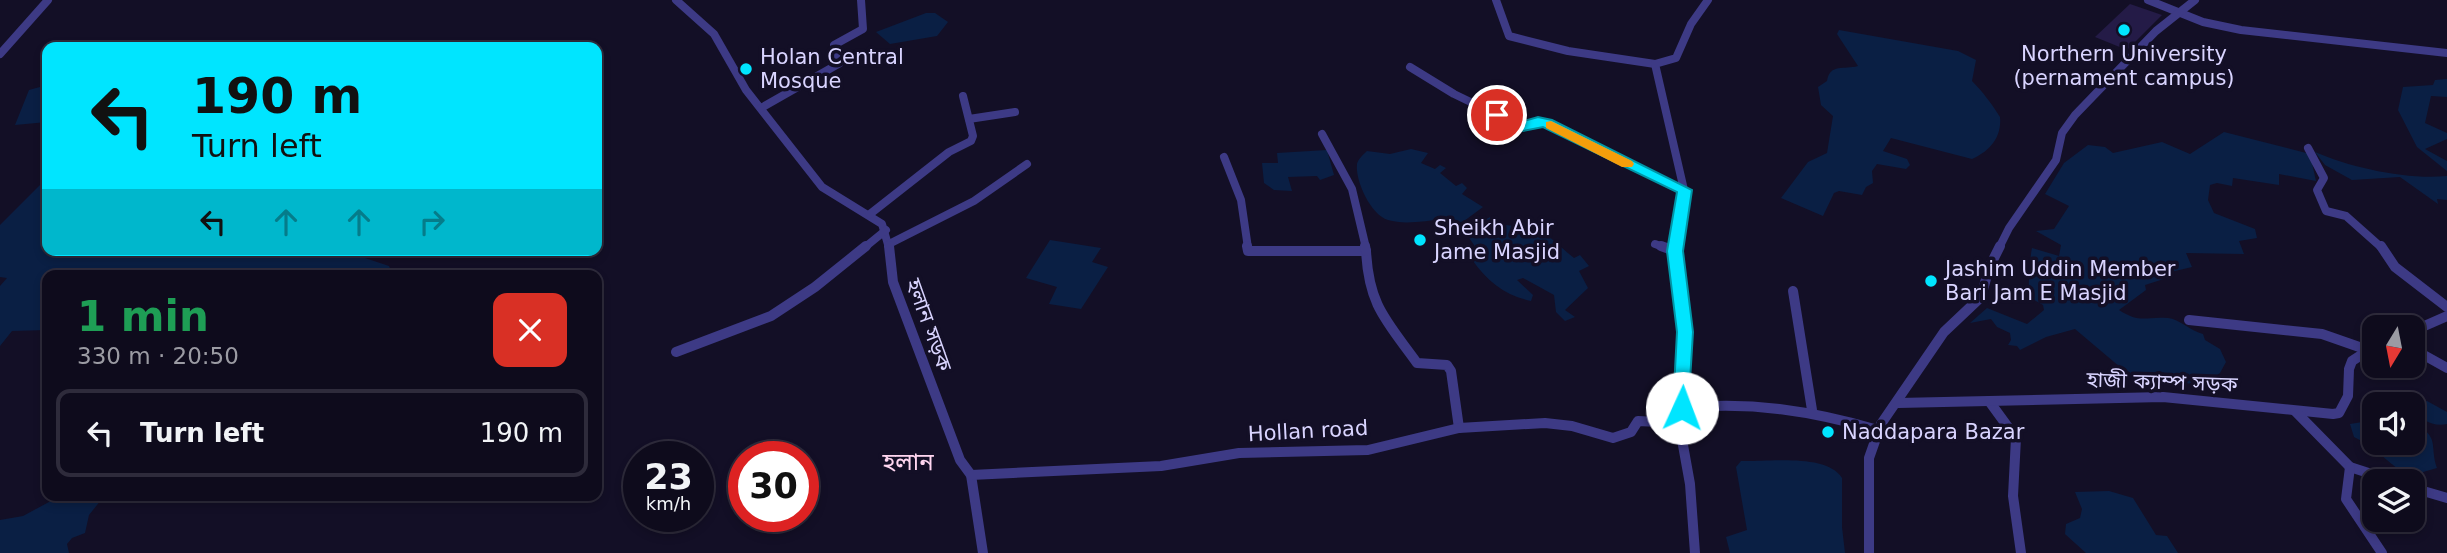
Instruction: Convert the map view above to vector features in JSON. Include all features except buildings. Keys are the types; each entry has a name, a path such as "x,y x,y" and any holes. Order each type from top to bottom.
{"street":[{"path":"0,54 48,0"},
{"path":"676,0 714,34 746,90 822,187 870,214 886,230 814,287 771,316 676,352"},
{"path":"761,108 840,63 834,45 863,29 861,0"},
{"path":"1496,0 1509,37 1569,51 1655,64 1676,58 1690,24 1708,0"},
{"path":"2148,0 2203,22 2241,30 2447,53"},
{"path":"1869,553 1869,458 1878,430 1944,332 1981,296 1989,268 2009,228 2056,160 2062,133 2109,78 2156,31 2195,0"},
{"path":"1655,64 1684,190 1675,251 1685,332 1679,423 1690,484 1695,553"},
{"path":"1410,67 1454,94 1518,125 1547,123 1684,190"},
{"path":"870,214 949,152 971,141 973,136 970,119 963,96"},
{"path":"970,119 1015,113"},
{"path":"1322,134 1343,163 1364,227 1367,281 1374,300 1418,363 1447,365 1451,371 1460,428"},
{"path":"2308,148 2323,178 2317,190 2326,211 2346,216 2377,241 2395,267 2447,307"},
{"path":"1224,157 1241,200 1248,251 1366,251"},
{"path":"889,244 974,201 1027,164"},
{"name":"হলান সড়ক","path":"886,230 893,282 960,460 971,475 983,553"},
{"path":"1655,244 1675,251"},
{"path":"1793,291 1812,410"},
{"path":"2426,325 2447,316"},
{"path":"2189,320 2322,334 2362,345"},
{"name":"হাজী ক্যাম্প সড়ক","path":"1898,403 2163,397 2339,413 2346,404 2346,369 2353,358 2362,353"},
{"path":"2426,356 2447,368"},
{"path":"1989,401 2016,438 2013,496 2021,553"},
{"path":"1682,408 1719,403 1788,405 1878,430"},
{"path":"2295,411 2350,467 2362,471"},
{"name":"Hollan road","path":"971,475 1161,466 1239,453 1368,450 1460,428 1545,423 1572,426 1613,438 1631,432 1638,421 1679,423"},
{"path":"2350,467 2346,499 2382,553"},
{"path":"2425,492 2447,498"}],"water":[{"path":"926,13 935,13 948,22 937,36 890,44 876,32"},
{"path":"1839,30 1958,51 1976,60 1972,81 2000,117 1999,131 1994,143 1972,159 1891,138 1883,151 1907,159 1910,165 1906,169 1877,164 1872,171 1873,183 1866,187 1862,195 1839,191 1834,193 1823,216 1781,198 1808,162 1827,153 1833,116 1821,105 1818,87 1827,81 1834,69 1858,66 1837,34"},
{"path":"2447,79 2447,97 2431,96 2425,123 2447,133 2447,139 2425,149 2447,161 2447,171 2417,147 2398,110 2403,87 2433,85 2435,80"},
{"path":"42,86 42,122 15,125 29,90"},
{"path":"2224,132 2310,154 2316,181 2279,174 2279,185 2233,178 2232,186 2217,183 2210,185 2208,200 2214,213 2255,229 2257,238 2239,241 2244,254 2186,253 2192,267 2171,272 2167,278 2145,285 2146,290 2119,310 2138,318 2172,319 2203,334 2205,340 2220,349 2226,362 2220,373 2204,385 2133,378 2075,329 2046,337 2020,350 2017,346 2008,345 2011,340 2010,333 1997,327 1991,319 1970,323 1987,308 2027,324 2044,310 2043,305 2029,297 2031,252 2032,248 2059,256 2061,245 2036,231 2054,229 2069,206 2045,194 2064,163 2088,145 2105,147 2113,153 2162,142 2190,154"},
{"path":"1411,149 1428,153 1421,163 1435,169 1440,165 1446,168 1440,173 1456,186 1462,183 1467,188 1462,194 1483,207 1464,221 1457,233 1448,234 1442,229 1443,219 1408,222 1388,220 1376,212 1365,196 1357,171 1362,156 1367,151 1390,154"},
{"path":"1327,150 1334,175 1320,180 1317,176 1288,177 1292,191 1274,190 1264,183 1262,163 1278,163 1277,153"},
{"path":"2315,152 2380,172 2447,176 2447,200 2437,199 2438,204 2400,177 2352,180 2325,165"},
{"path":"42,183 42,256 359,256 389,266 391,270 42,270 42,330 12,331 0,346 0,286 7,278 0,277 0,225"},
{"path":"1490,217 1506,225 1539,231 1574,258 1580,255 1589,266 1579,271 1588,288 1565,310 1575,317 1565,321 1556,312 1554,295 1523,278 1517,280 1533,295 1531,301 1505,291 1478,268 1473,261 1474,245 1465,232"},
{"path":"1050,240 1101,248 1092,262 1108,267 1081,309 1049,304 1057,287 1026,278"},
{"path":"2425,401 2447,412 2447,424 2425,420"},
{"path":"2362,422 2362,441 2354,437 2350,424"},
{"path":"2425,431 2433,442 2437,468 2425,471 2425,469 2396,467 2381,455 2425,455"},
{"path":"1741,461 1810,462 1834,470 1842,478 1845,553 1730,553 1726,537 1747,530 1736,467"},
{"path":"2109,491 2133,498 2156,535 2167,536 2178,553 2086,553 2065,534 2066,524 2080,518 2082,509 2075,492"},
{"path":"51,501 100,501 89,515 85,533 72,538 67,544 69,553 0,553 0,520 23,516"}],"slow traffic":[{"path":"1551,125 1627,164"}],"place":[{"name":"Northern University (pernament campus)","path":"2124,30"},
{"name":"Holan Central Mosque","path":"746,69"},
{"name":"Sheikh Abir Jame Masjid","path":"1420,240"},
{"name":"Jashim Uddin Member Bari Jam E Masjid","path":"1931,281"},
{"name":"Naddapara Bazar","path":"1828,432"}],"district":[{"name":"হলান","path":"908,462"}],"route":[{"path":"1497,115 1523,127 1538,121 1547,123 1595,149 1684,190 1675,251 1685,332 1682,408"}]}
